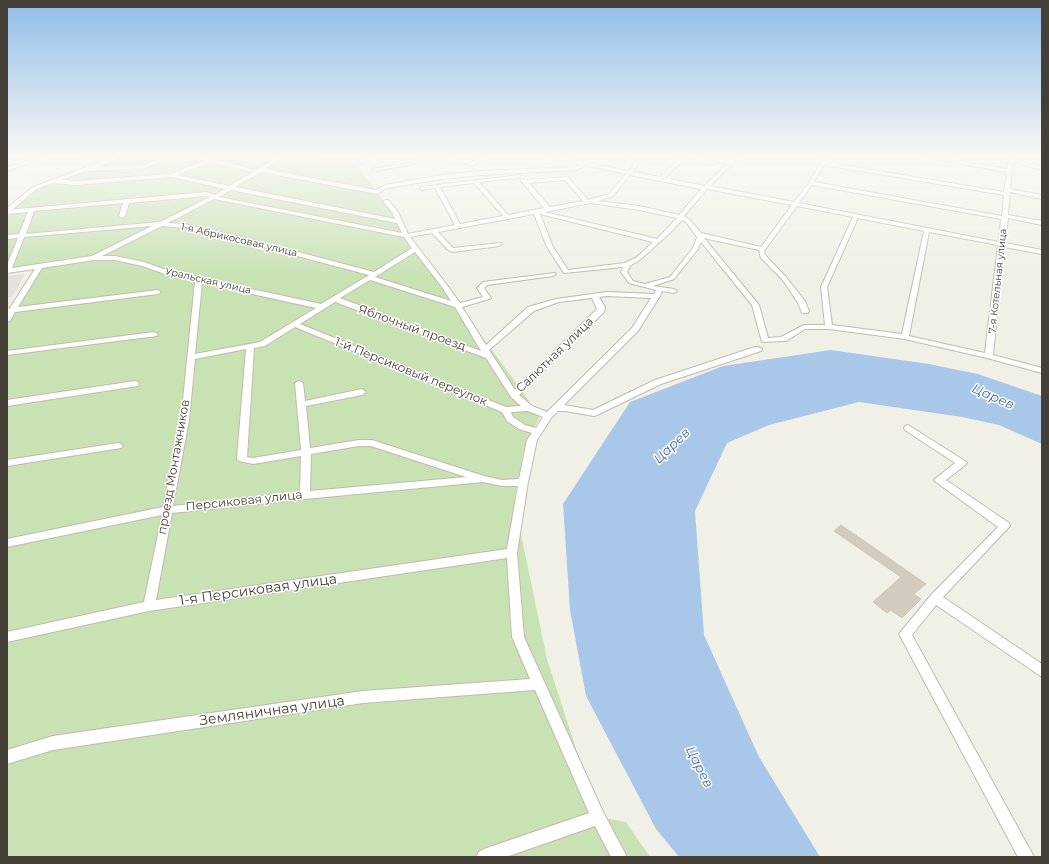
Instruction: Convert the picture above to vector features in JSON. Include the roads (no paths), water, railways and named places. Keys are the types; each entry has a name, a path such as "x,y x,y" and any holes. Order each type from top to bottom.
{"street":[{"path":"7,212 24,197"},
{"path":"7,212 170,197"},
{"path":"7,271 94,258 214,197"},
{"path":"215,197 406,236 458,225 590,202 604,197"},
{"path":"277,197 400,222"},
{"path":"442,197 458,225"},
{"path":"490,197 507,217"},
{"path":"538,197 548,209"},
{"path":"585,197 590,202 681,217 688,221 701,235 755,305 765,340 784,339 804,327 829,327 905,338 990,356 1042,371"},
{"path":"536,211 550,247 566,272 627,265 639,258 670,230 697,197"},
{"path":"760,197 1042,252"},
{"path":"800,197 761,251 763,257 784,278 802,303 804,311"},
{"path":"892,197 1042,223"},
{"name":"7-я Котельная улица","path":"990,356 1007,197"},
{"path":"122,216 128,201"},
{"path":"386,202 395,212 406,236 445,286 514,395 529,408 552,413 564,408 594,413 658,382 758,350"},
{"path":"7,271 32,210"},
{"path":"536,211 658,241"},
{"path":"829,327 824,287 856,216"},
{"name":"1-я Абрикосовая улица","path":"7,236 163,224 184,226 249,241 372,276 458,306"},
{"path":"905,338 927,229"},
{"path":"433,230 453,250 499,244"},
{"path":"701,235 763,249"},
{"path":"645,286 672,278 696,248 701,235"},
{"path":"191,357 262,344 416,249"},
{"name":"Уральская улица","path":"94,258 123,260 144,264 167,273 323,307"},
{"path":"627,265 624,272 631,282 658,292"},
{"path":"7,319 10,310 40,266"},
{"path":"458,306 487,298 480,288 485,283 553,274"},
{"name":"проезд Монтажников","path":"149,606 185,420 199,279"},
{"path":"10,310 158,292"},
{"path":"619,857 598,817 518,637 512,553 522,482 532,440 552,413 635,329 658,292"},
{"path":"487,353 531,310 558,300 607,294 674,292"},
{"name":"Салютная улица","path":"514,395 601,310 601,307 594,295"},
{"name":"Яблочный проезд","path":"335,299 487,353"},
{"name":"1-й Персиковый переулок","path":"294,324 505,410 529,408"},
{"path":"7,353 154,334"},
{"path":"250,347 242,459 253,461 372,443 483,479 502,483 522,482"},
{"path":"299,383 306,453 305,495"},
{"path":"7,403 135,384"},
{"path":"300,404 362,392"},
{"path":"505,410 510,420 522,427 538,431"},
{"path":"908,428 962,463 939,480 1005,526 935,598 905,634 1026,857"},
{"path":"7,462 118,446"},
{"name":"Персиковая улица","path":"7,543 167,510 305,495 483,479"},
{"name":"1-я Персиковая улица","path":"7,637 149,606 512,553"},
{"path":"935,598 1042,671"},
{"name":"Земляничная улица","path":"7,757 53,743 363,697 539,684"},
{"path":"484,857 598,817"}],"water":[{"name":"Царев","path":"831,350 929,364 978,374 1042,396 1042,444 999,425 962,417 859,402 769,425 727,443 695,511 704,635 759,757 820,857 679,857 656,829 586,696 570,610 563,504 630,402 723,366"}]}
